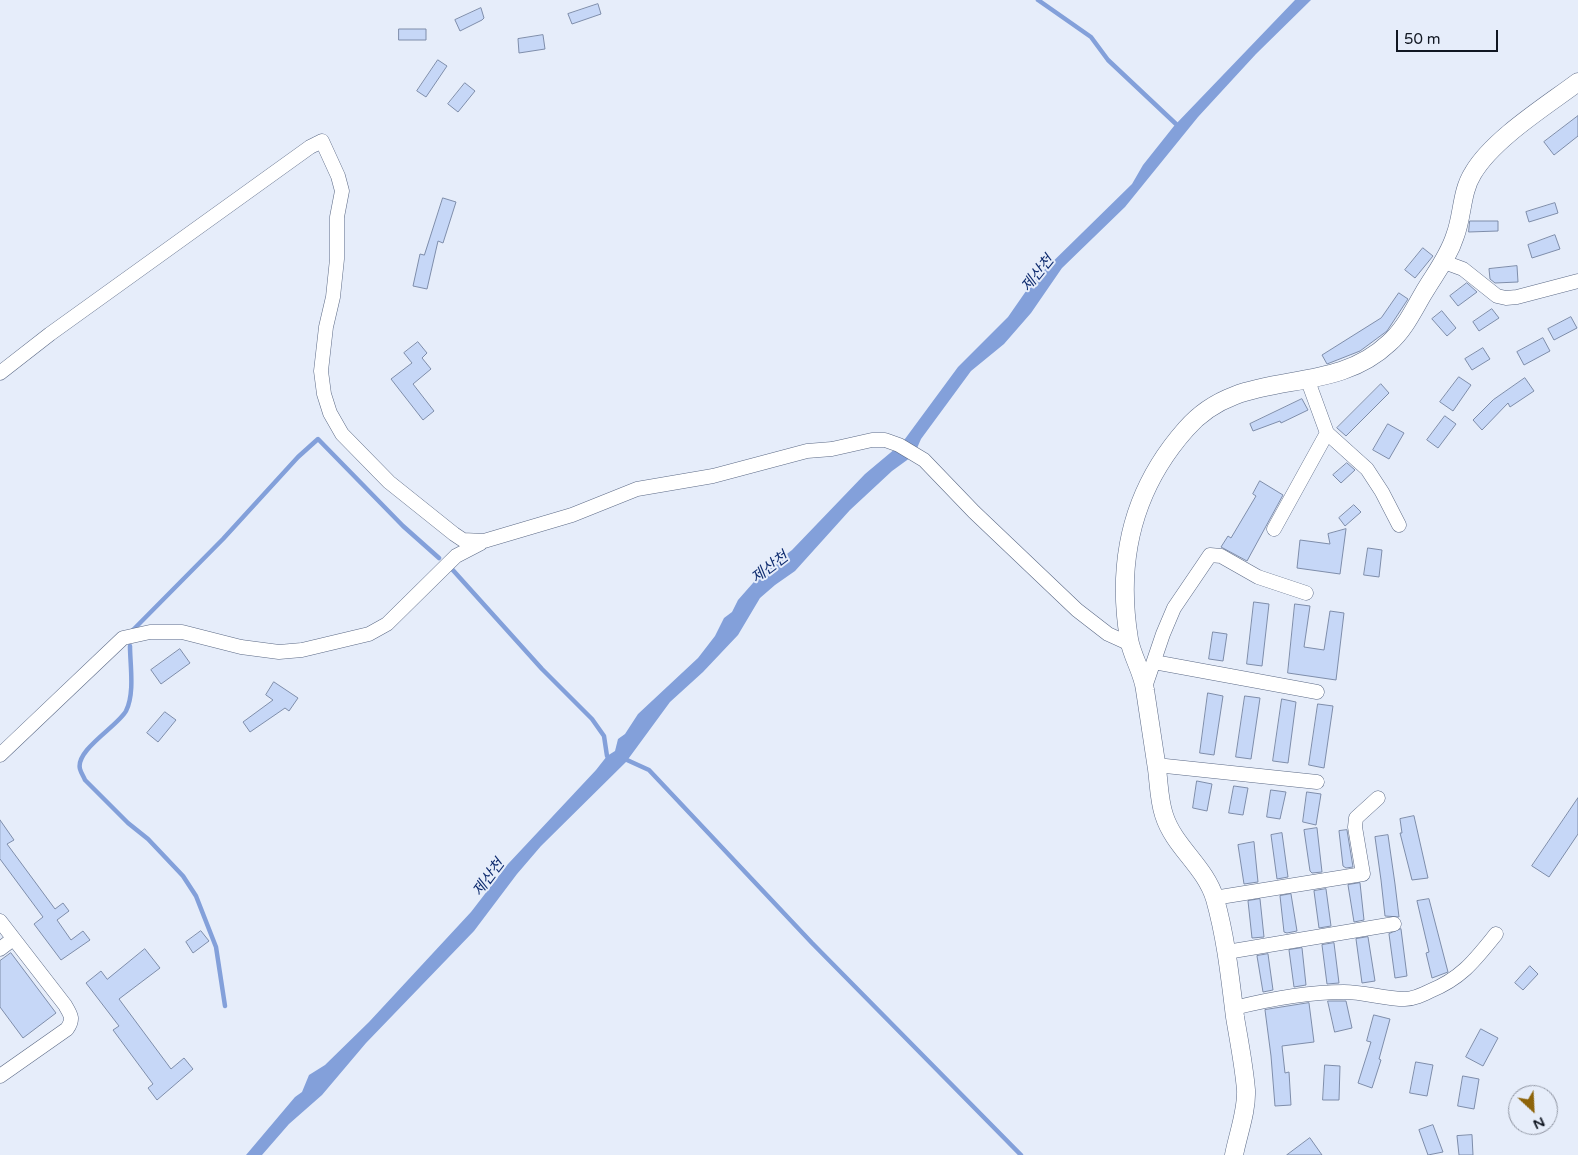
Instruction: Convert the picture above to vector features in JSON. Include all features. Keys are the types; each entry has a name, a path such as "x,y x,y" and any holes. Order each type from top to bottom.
{"street":[{"path":"1234,1155 1246,1090 1227,952 1214,898 1202,871 1182,847 1169,827 1163,813 1145,687 1130,644 1124,593 1125,554 1136,516 1157,469 1168,452 1187,427 1222,400 1269,384 1308,381 1357,366 1388,345 1398,334 1444,262 1456,236 1464,193 1473,172 1506,138 1578,82"},
{"path":"0,373 154,258 322,141 338,176 342,190 337,217 334,290 326,327 321,371 324,394 330,413 342,434 389,482 463,540 484,542"},
{"path":"1444,262 1463,269 1496,296 1506,298 1517,297 1578,281"},
{"path":"1308,381 1327,433 1367,469 1382,492 1399,525"},
{"path":"1274,529 1327,433"},
{"path":"0,755 123,638 150,632 182,632 242,647 279,652 302,650 369,634 387,624 456,556 484,542 572,515 637,489 713,476 807,451 832,449 872,440 885,440 899,445 924,460 949,488 1077,610 1108,634 1130,644"},
{"path":"1145,687 1174,608 1210,555 1222,556 1258,577 1306,593"},
{"path":"1154,662 1318,692"},
{"path":"1156,765 1317,782"},
{"path":"1214,898 1363,874 1355,827 1356,818 1378,798"},
{"path":"0,921 65,1005 72,1017 72,1023 40,1049 0,1076"},
{"path":"1227,952 1394,924"},
{"path":"1234,1008 1274,998 1343,992 1368,992 1407,999 1417,997 1452,981 1465,972 1496,934"},
{"path":"0,949 13,939"}],"water":[{"name":"제산천","path":"1295,0 1311,0 1256,54 1198,117 1125,207 1062,268 1031,313 1004,344 971,371 921,439 914,455 892,471 850,510 795,571 760,598 738,635 703,672 670,702 626,762 541,846 517,874 474,931 366,1043 322,1095 289,1124 262,1155 246,1155 295,1097 302,1092 309,1075 325,1065 369,1022 471,912 508,864 607,756 615,751 618,739 625,734 638,714 698,658 715,636 724,618 732,612 738,600 760,575 792,550 865,474 902,443 958,367 1008,317 1033,281 1132,184 1143,165 1174,126"}],"building":[{"path":"598,4 601,14 572,24 568,14"},
{"path":"481,8 484,18 460,31 455,20"},
{"path":"399,29 426,29 426,40 399,40"},
{"path":"543,35 545,49 519,53 518,39"},
{"path":"438,60 447,66 426,97 417,91"},
{"path":"465,83 475,91 458,112 448,104"},
{"path":"1578,116 1578,136 1554,155 1544,142"},
{"path":"443,198 456,202 443,243 438,241 427,289 413,286 420,254 424,255"},
{"path":"1555,203 1558,213 1529,222 1526,212"},
{"path":"1470,221 1498,221 1498,231 1469,232"},
{"path":"1555,235 1560,249 1532,258 1528,245"},
{"path":"1423,248 1433,256 1415,278 1405,270"},
{"path":"1517,266 1518,282 1495,283 1490,279 1489,269"},
{"path":"1467,283 1477,292 1458,306 1450,296"},
{"path":"1399,293 1408,299 1387,331 1360,351 1327,364 1322,355 1381,318"},
{"path":"1492,309 1499,318 1479,331 1473,322"},
{"path":"1442,311 1456,328 1447,336 1432,319"},
{"path":"1571,317 1577,328 1554,340 1548,329"},
{"path":"1543,338 1550,351 1524,365 1517,352"},
{"path":"418,342 427,353 422,358 431,369 413,384 434,411 423,420 391,379 412,363 404,353"},
{"path":"1483,348 1490,359 1472,370 1465,359"},
{"path":"1459,377 1471,385 1453,411 1440,402"},
{"path":"1525,378 1534,391 1510,407 1508,403 1482,430 1473,420 1493,400"},
{"path":"1381,384 1389,393 1346,436 1337,428"},
{"path":"1302,399 1308,410 1281,423 1280,421 1253,431 1250,424"},
{"path":"1445,416 1456,424 1438,448 1427,440"},
{"path":"1388,424 1404,433 1389,459 1373,450"},
{"path":"1347,463 1355,470 1341,483 1333,475"},
{"path":"1260,481 1283,495 1247,561 1221,547 1228,536 1231,538 1256,496 1253,494"},
{"path":"1354,505 1361,512 1345,526 1339,518"},
{"path":"1346,529 1340,574 1297,568 1300,540 1330,544 1328,534"},
{"path":"1368,548 1382,550 1379,577 1364,575"},
{"path":"1254,602 1269,604 1262,666 1247,664"},
{"path":"1295,604 1310,606 1304,647 1324,650 1330,611 1344,613 1336,680 1288,673"},
{"path":"1213,632 1227,634 1223,661 1209,659"},
{"path":"180,649 190,663 161,684 151,670"},
{"path":"274,682 298,698 289,711 285,708 250,732 243,722 273,700 266,695"},
{"path":"1208,693 1223,696 1214,755 1200,753"},
{"path":"1245,696 1260,698 1251,759 1236,757"},
{"path":"1282,699 1296,702 1288,763 1273,761"},
{"path":"1318,704 1333,706 1324,768 1309,765"},
{"path":"165,712 176,720 158,742 147,733"},
{"path":"1197,781 1212,784 1207,811 1193,808"},
{"path":"1234,786 1248,788 1243,815 1229,813"},
{"path":"1271,790 1286,792 1280,819 1267,817"},
{"path":"1307,792 1321,794 1316,825 1303,822"},
{"path":"1578,798 1578,834 1549,877 1532,866"},
{"path":"1414,816 1428,878 1412,880 1400,833 1402,833 1400,819"},
{"path":"0,820 14,840 7,844 55,909 63,903 69,911 57,920 71,940 83,931 90,940 61,960 34,924 43,917 0,859"},
{"path":"1317,828 1322,872 1312,873 1310,871 1304,830"},
{"path":"1347,830 1353,867 1346,868 1343,866 1339,831"},
{"path":"1282,833 1288,877 1277,879 1271,835"},
{"path":"1388,835 1399,917 1385,916 1375,837"},
{"path":"1254,842 1258,882 1244,884 1238,845"},
{"path":"1360,883 1364,920 1354,922 1348,885"},
{"path":"1326,889 1331,926 1319,928 1314,891"},
{"path":"1291,894 1297,931 1287,933 1284,932 1280,896"},
{"path":"1260,899 1264,937 1252,938 1248,901"},
{"path":"1429,899 1448,972 1432,978 1426,953 1429,952 1417,901"},
{"path":"1401,929 1407,976 1395,978 1389,934"},
{"path":"201,931 209,941 193,953 186,942"},
{"path":"1368,937 1375,981 1362,983 1356,939"},
{"path":"1334,943 1339,983 1327,984 1322,945"},
{"path":"1302,948 1306,985 1294,987 1289,950"},
{"path":"145,949 160,968 119,999 171,1069 184,1058 193,1069 157,1100 148,1088 153,1084 113,1030 119,1026 86,983 101,971 107,979"},
{"path":"11,953 56,1013 23,1038 0,1007 0,961"},
{"path":"1268,954 1273,990 1263,992 1257,956"},
{"path":"1530,966 1538,974 1523,990 1515,983"},
{"path":"1328,1001 1346,1001 1352,1028 1335,1032"},
{"path":"1309,1003 1314,1042 1282,1046 1285,1073 1289,1072 1291,1105 1275,1106 1265,1010"},
{"path":"1374,1015 1390,1019 1379,1059 1381,1060 1372,1088 1358,1083 1371,1042 1367,1041"},
{"path":"1481,1029 1498,1038 1483,1066 1466,1057"},
{"path":"1416,1062 1433,1065 1427,1096 1410,1093"},
{"path":"1325,1065 1340,1066 1339,1100 1323,1100"},
{"path":"1463,1076 1479,1079 1474,1109 1458,1106"},
{"path":"1433,1125 1443,1152 1428,1155 1419,1130"},
{"path":"1472,1135 1473,1155 1459,1155 1457,1136"},
{"path":"1310,1138 1322,1155 1287,1155"}],"waterway":[{"path":"1038,0 1091,37 1108,60 1176,124"},
{"path":"132,631 223,539 298,457 318,439 403,526 439,558"},
{"path":"451,568 542,669 592,719 604,736 607,756"},
{"path":"130,646 131,688 129,704 122,717 90,746 80,762 80,769 85,780 128,823 148,839 183,876 196,896 216,947 225,1006"},
{"path":"627,760 649,770 812,943 1021,1155"}]}
